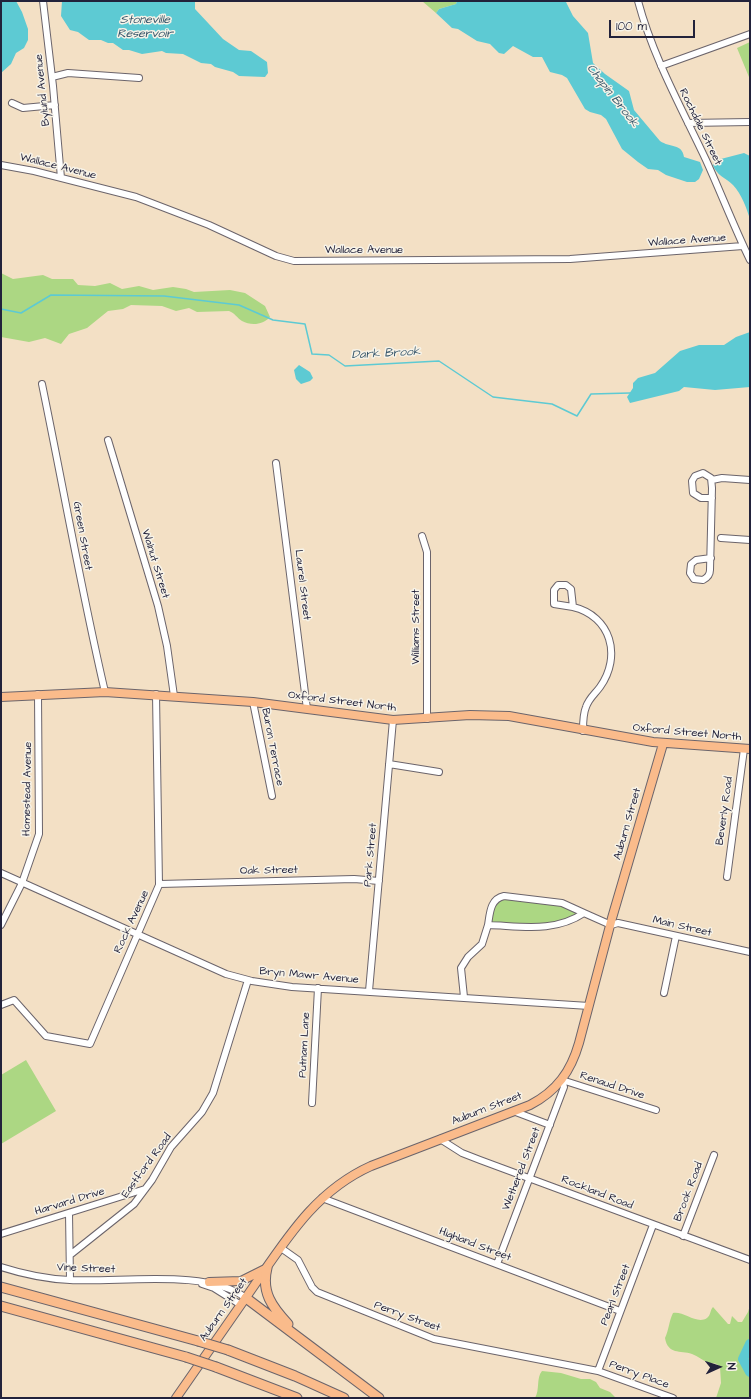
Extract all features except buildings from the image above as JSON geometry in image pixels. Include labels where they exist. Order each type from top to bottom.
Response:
[{"type":"highway","points":[[267,1268],[265,1285],[272,1304],[305,1342]]},
{"type":"highway","points":[[1,1287],[228,1350],[295,1376],[344,1398]]},
{"type":"highway","points":[[244,1301],[305,1342],[379,1398]]},
{"type":"highway","points":[[1,1306],[186,1357],[297,1398]]},
{"type":"main road","name":"Oxford Street North","points":[[1,697],[38,694],[105,692],[156,694],[253,702],[392,720],[428,719],[470,715],[509,716],[583,731],[663,744],[747,749]]},
{"type":"main road","name":"Auburn Street","points":[[176,1398],[305,1216],[340,1182],[361,1171],[513,1111],[545,1096],[562,1080],[576,1054],[663,744]]},
{"type":"main road","points":[[209,1282],[245,1280],[267,1268]]},
{"type":"street","name":"Bylund Avenue","points":[[43,1],[55,105],[61,178]]},
{"type":"street","name":"Rochdale Street","points":[[638,1],[648,34],[661,66],[678,105],[688,122],[710,168],[750,260]]},
{"type":"street","points":[[661,66],[750,34]]},
{"type":"street","points":[[52,77],[68,73],[139,78]]},
{"type":"street","points":[[12,103],[23,108],[55,105]]},
{"type":"street","points":[[688,122],[750,122]]},
{"type":"street","name":"Wallace Avenue","points":[[1,165],[136,197],[209,225],[276,256],[294,261],[570,259],[744,246]]},
{"type":"street","name":"Green Street","points":[[42,384],[67,509],[74,553],[105,692]]},
{"type":"street","name":"Walnut Street","points":[[108,440],[158,606],[167,646],[174,696]]},
{"type":"street","name":"Laurel Street","points":[[276,463],[308,709]]},
{"type":"street","points":[[711,558],[712,498],[712,480],[706,474],[699,474],[693,479],[692,487],[696,496],[712,498]]},
{"type":"street","points":[[712,480],[722,478],[750,480]]},
{"type":"street","name":"Williams Street","points":[[422,536],[427,552],[428,719]]},
{"type":"street","points":[[721,538],[750,540]]},
{"type":"street","points":[[573,608],[590,614],[603,624],[607,631],[611,647],[608,672],[600,687],[589,700],[585,708],[583,731]]},
{"type":"street","name":"Homestead Avenue","points":[[1,925],[22,882],[37,844],[39,830],[38,694]]},
{"type":"street","name":"Rock Avenue","points":[[1,1005],[14,1000],[46,1036],[90,1044],[160,884],[156,694]]},
{"type":"street","name":"Buron Terrace","points":[[253,702],[272,796]]},
{"type":"street","name":"Park Street","points":[[369,991],[392,720]]},
{"type":"street","name":"Beverly Road","points":[[726,877],[747,749]]},
{"type":"street","points":[[389,764],[439,772]]},
{"type":"street","name":"Bryn Mawr Avenue","points":[[1,873],[212,968],[248,980],[286,986],[589,1006]]},
{"type":"street","name":"Oak Street","points":[[160,884],[354,879],[379,881]]},
{"type":"street","points":[[464,997],[462,968],[468,957],[482,944],[493,902],[497,898],[504,896],[561,903],[611,925]]},
{"type":"street","points":[[488,925],[553,926],[568,923],[584,913]]},
{"type":"street","name":"Main Street","points":[[611,925],[618,923],[750,952]]},
{"type":"street","points":[[664,993],[676,936]]},
{"type":"street","name":"Eastford Road","points":[[70,1255],[127,1210],[145,1189],[170,1148],[195,1122],[208,1102],[248,980]]},
{"type":"street","name":"Putnam Lane","points":[[312,1103],[318,988]]},
{"type":"street","name":"Renaud Drive","points":[[562,1080],[656,1110]]},
{"type":"street","name":"Wethered Street","points":[[497,1264],[564,1087],[562,1080]]},
{"type":"street","points":[[513,1111],[550,1125]]},
{"type":"street","name":"Rockland Road","points":[[440,1139],[462,1152],[653,1225],[750,1260]]},
{"type":"street","name":"Brook Road","points":[[683,1236],[714,1155]]},
{"type":"street","name":"Harvard Drive","points":[[1,1234],[145,1189]]},
{"type":"street","name":"Highland Street","points":[[322,1198],[620,1311]]},
{"type":"street","points":[[69,1213],[70,1280]]},
{"type":"street","name":"Pearl Street","points":[[598,1371],[653,1225]]},
{"type":"street","name":"Perry Street","points":[[281,1248],[298,1260],[313,1290],[323,1296],[434,1339],[598,1371]]},
{"type":"street","name":"Vine Street","points":[[1,1267],[26,1274],[70,1280],[172,1280],[209,1282],[237,1291],[244,1301]]},
{"type":"street","name":"Vine Street","points":[[172,1280],[208,1286],[244,1301]]},
{"type":"street","name":"Perry Place","points":[[598,1371],[673,1398]]},
{"type":"green space","points":[[422,1],[457,1],[456,4],[439,9],[436,13]]},
{"type":"green space","points":[[750,42],[750,76],[749,77],[737,48]]},
{"type":"green space","points":[[1,273],[13,279],[43,275],[52,279],[73,279],[78,285],[95,286],[110,283],[122,289],[139,286],[153,290],[173,287],[194,292],[230,290],[245,293],[265,306],[270,317],[264,322],[253,324],[242,321],[229,311],[197,312],[189,308],[176,311],[162,306],[131,305],[123,309],[108,311],[87,328],[69,334],[61,344],[45,338],[29,342],[1,337]]},
{"type":"green space","points":[[499,897],[564,904],[584,913],[563,924],[488,925],[490,912]]},
{"type":"green space","points":[[26,1060],[56,1111],[1,1144],[1,1075]]},
{"type":"green space","points":[[750,1305],[750,1398],[716,1398],[721,1383],[719,1365],[709,1363],[692,1354],[675,1351],[669,1347],[665,1338],[673,1313],[703,1320],[708,1317],[713,1307],[728,1324],[730,1324],[732,1316],[738,1322],[742,1322]]},
{"type":"green space","points":[[542,1371],[561,1373],[581,1379],[590,1379],[596,1382],[600,1388],[610,1392],[616,1398],[535,1398],[539,1377]]},
{"type":"water","points":[[1,1],[16,1],[28,29],[28,40],[24,48],[16,53],[11,64],[1,73]]},
{"type":"water","name":"Stoneville Reservoir","points":[[62,1],[195,1],[195,9],[223,39],[239,50],[251,51],[267,62],[268,73],[265,77],[239,76],[233,72],[215,67],[211,64],[201,63],[183,54],[166,53],[162,51],[142,54],[129,50],[123,50],[113,43],[108,43],[101,40],[89,40],[78,32],[70,30],[61,16]]},
{"type":"water","name":"Chapin Brook","points":[[457,1],[566,2],[573,16],[588,33],[593,63],[605,74],[629,91],[634,110],[660,141],[681,150],[684,157],[700,162],[703,170],[699,179],[695,182],[687,182],[666,175],[658,170],[648,169],[638,162],[622,149],[606,119],[601,115],[585,109],[567,78],[550,72],[542,57],[533,57],[513,46],[504,54],[499,53],[490,44],[477,41],[458,29],[452,28],[436,13],[439,9],[456,4]]},
{"type":"water","points":[[744,153],[750,156],[750,219],[739,193],[733,185],[719,174],[713,165],[717,160]]},
{"type":"water","points":[[750,332],[750,387],[715,390],[684,387],[679,391],[630,403],[627,397],[633,388],[633,383],[638,378],[655,373],[680,351],[699,345],[724,345],[736,337]]},
{"type":"water","points":[[299,365],[310,372],[313,378],[310,381],[301,384],[296,379],[294,370]]},
{"type":"waterway","name":"Dark Brook","points":[[1,309],[21,313],[51,295],[164,296],[239,305],[273,320],[305,324],[312,354],[329,355],[345,366],[439,361],[493,397],[552,404],[577,416],[591,394],[630,393]]},
{"type":"waterway","points":[[750,1344],[743,1359],[750,1372]]}]
